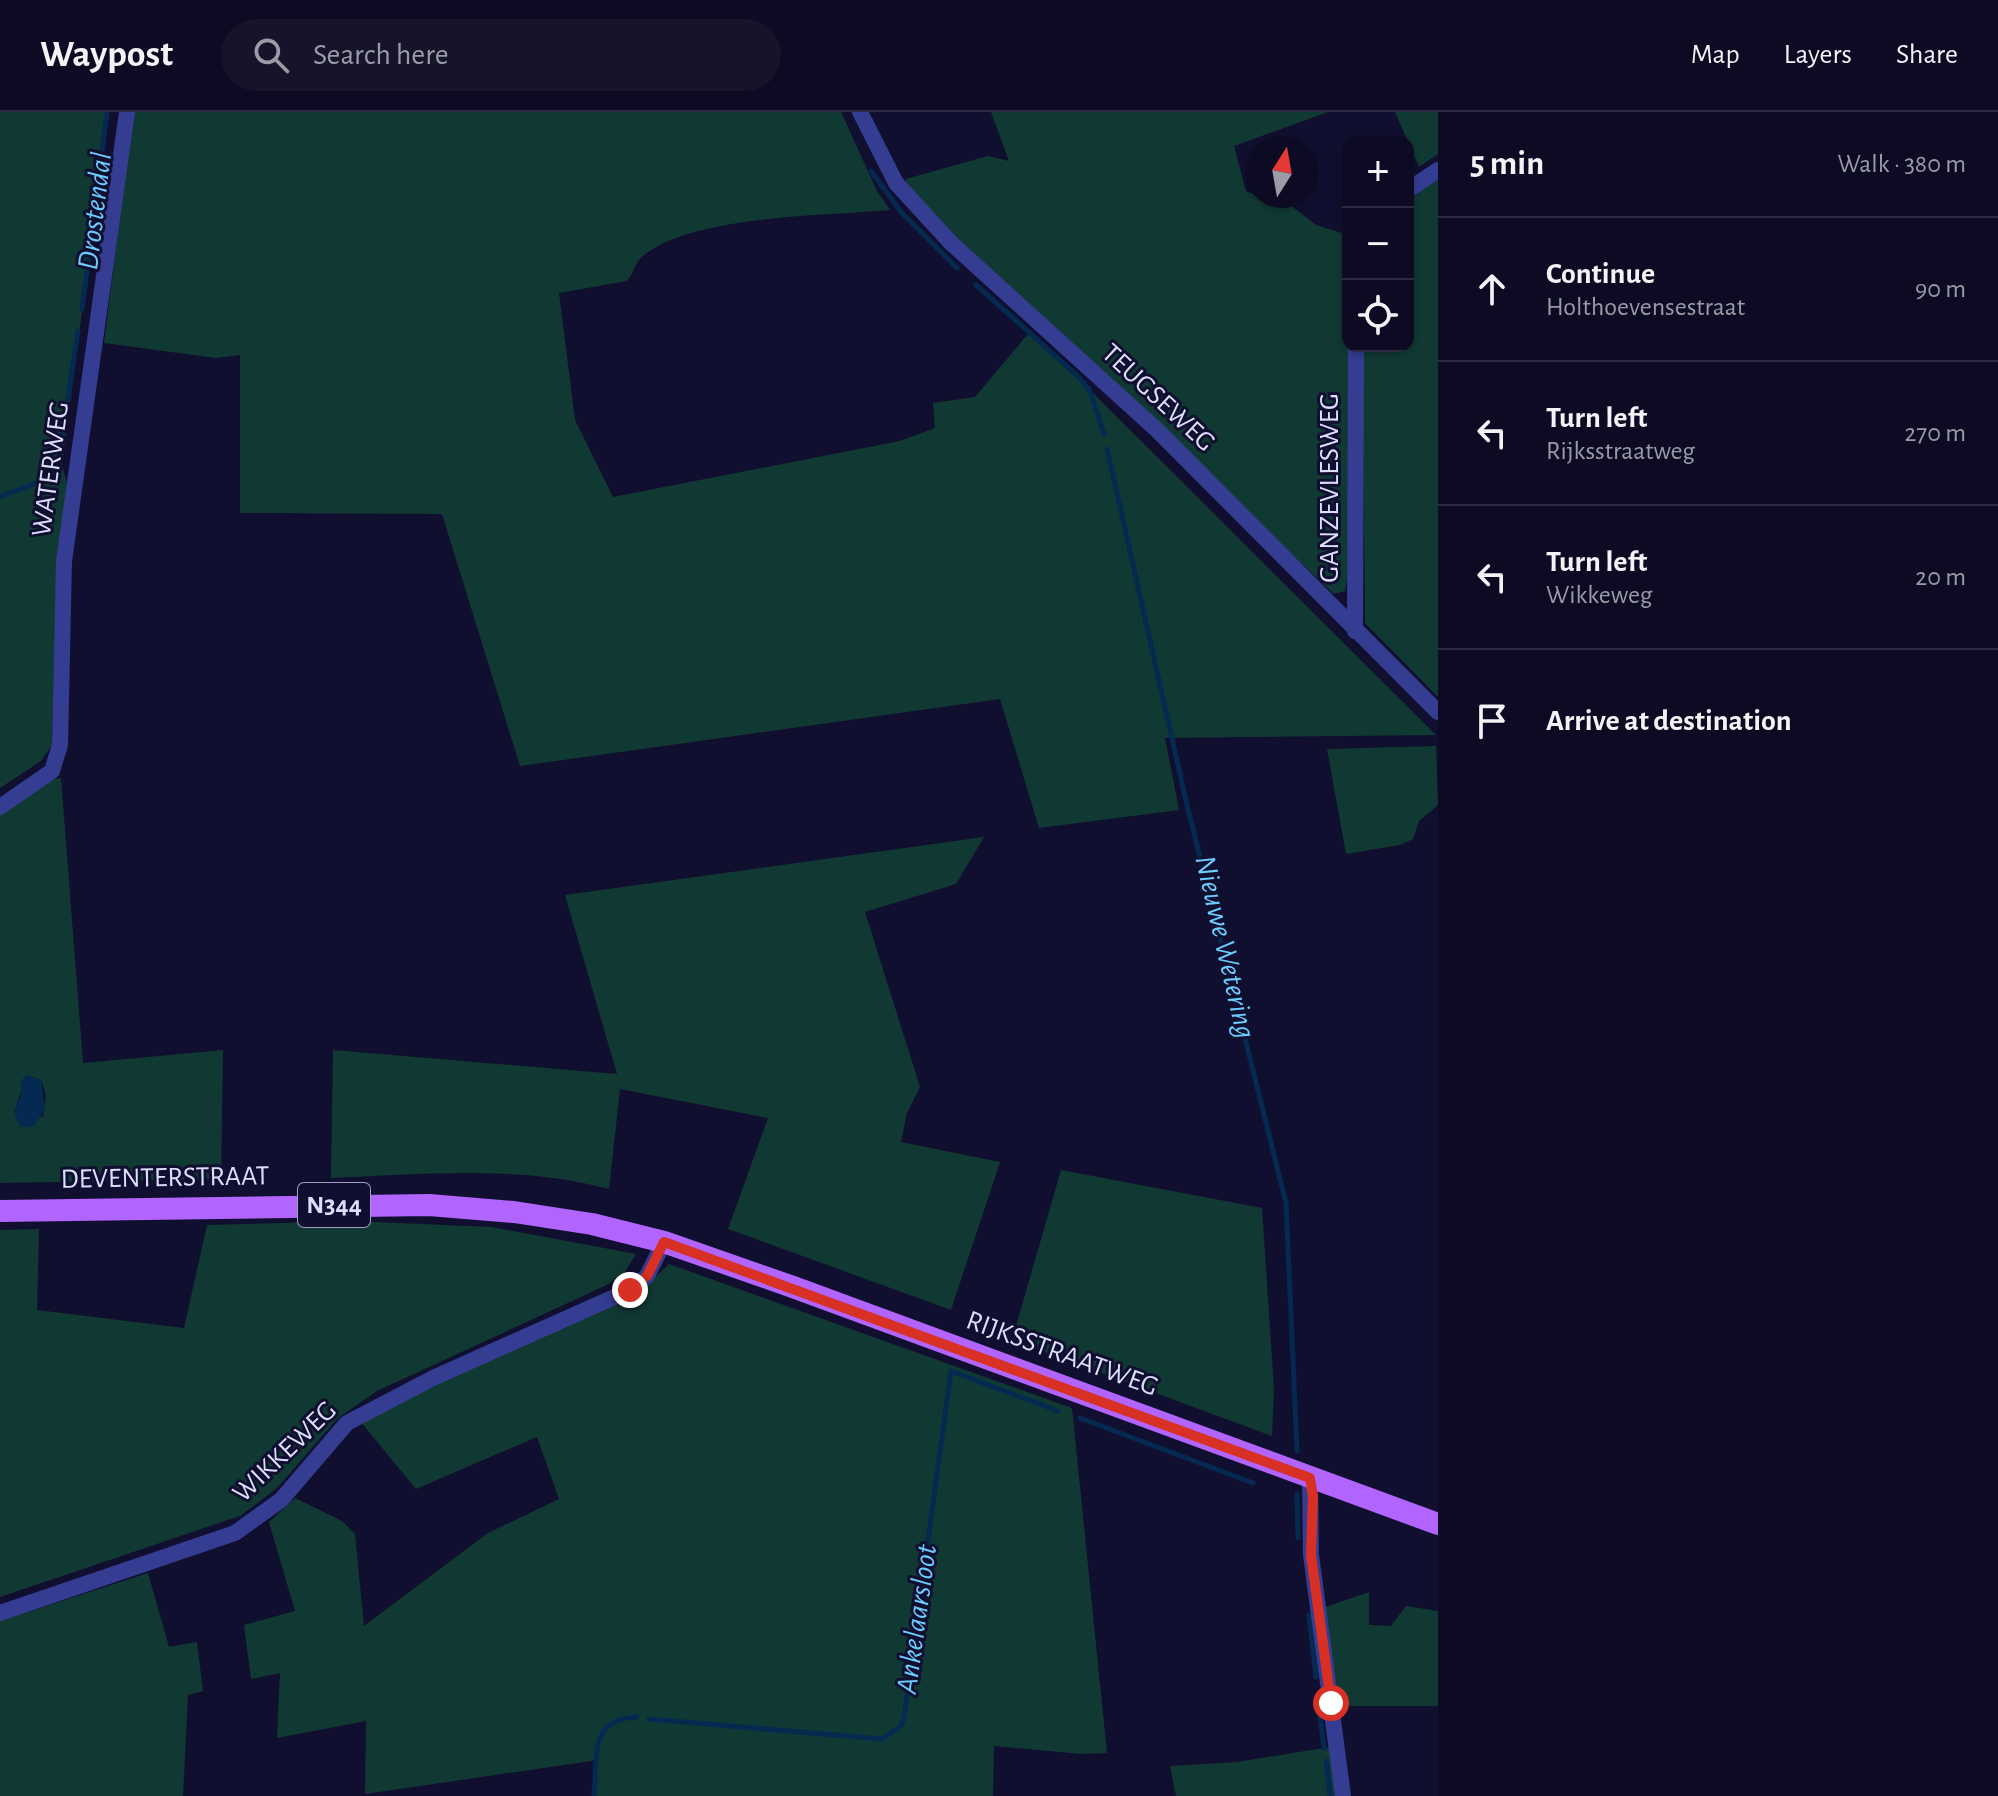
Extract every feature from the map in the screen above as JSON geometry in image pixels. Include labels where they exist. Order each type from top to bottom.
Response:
[{"type":"main road","name":"DEVENTERSTRAAT","points":[[0,1211],[429,1205],[514,1212],[592,1224],[664,1242]]},
{"type":"main road","name":"RIJKSSTRAATWEG","points":[[664,1242],[1438,1524]]},
{"type":"street","name":"WATERWEG","points":[[0,807],[52,771],[60,745],[64,561],[127,112]]},
{"type":"street","name":"TEUGSEWEG","points":[[860,112],[896,183],[951,243],[1157,430],[1438,712]]},
{"type":"street","points":[[1414,186],[1438,170]]},
{"type":"street","name":"GANZEVLESWEG","points":[[1355,631],[1356,352]]},
{"type":"street","name":"WIKKEWEG","points":[[0,1613],[235,1533],[281,1500],[347,1423],[433,1378],[630,1290],[647,1276],[664,1242]]},
{"type":"street","points":[[1310,1478],[1313,1496],[1311,1555],[1343,1796]]},
{"type":"green space","points":[[0,112],[108,112],[62,466],[67,483],[56,588],[52,745],[41,761],[0,788]]},
{"type":"green space","points":[[133,112],[841,112],[877,191],[890,210],[760,220],[693,232],[665,242],[643,256],[627,281],[559,293],[575,420],[613,497],[900,441],[935,428],[933,403],[975,397],[1028,334],[1094,394],[1436,735],[1165,738],[1179,810],[1039,828],[1000,699],[520,766],[442,514],[240,513],[240,355],[216,358],[104,343]]},
{"type":"green space","points":[[991,112],[1328,112],[1262,136],[1246,136],[1246,142],[1234,146],[1246,191],[1246,208],[1294,208],[1316,225],[1342,233],[1342,352],[1348,352],[1348,574],[1345,591],[1334,594],[939,223],[907,187],[906,179],[988,156],[1009,161]]},
{"type":"green space","points":[[1395,112],[1438,112],[1438,154],[1419,167],[1414,156],[1414,136],[1405,136]]},
{"type":"green space","points":[[1438,177],[1438,696],[1365,623],[1362,352],[1414,352],[1414,196]]},
{"type":"green space","points":[[1436,746],[1438,805],[1419,821],[1413,839],[1400,845],[1346,854],[1327,749]]},
{"type":"green space","points":[[61,778],[83,1063],[223,1050],[221,1179],[0,1183],[0,807],[41,781]],"holes":[[[27,1075],[41,1080],[46,1096],[43,1117],[14,1112]]]},
{"type":"green space","points":[[984,837],[956,884],[865,912],[920,1087],[907,1113],[901,1142],[1000,1162],[951,1310],[728,1229],[768,1118],[620,1089],[609,1189],[575,1181],[506,1174],[436,1173],[331,1178],[333,1050],[617,1074],[565,895]]},
{"type":"green space","points":[[1061,1170],[1262,1208],[1274,1390],[1272,1436],[1012,1340]]},
{"type":"green space","points":[[352,1221],[492,1227],[636,1254],[625,1272],[609,1284],[377,1391],[338,1418],[277,1488],[240,1516],[0,1597],[0,1230],[39,1229],[37,1310],[184,1328],[207,1225]]},
{"type":"green space","points":[[669,1264],[1072,1408],[1107,1753],[1082,1754],[994,1746],[993,1796],[594,1796],[598,1760],[365,1794],[366,1721],[277,1738],[280,1673],[251,1679],[244,1625],[295,1611],[269,1522],[295,1498],[342,1521],[355,1534],[364,1626],[488,1533],[559,1499],[537,1437],[416,1489],[360,1421],[649,1283]]},
{"type":"green space","points":[[148,1573],[169,1647],[197,1642],[203,1691],[188,1695],[183,1796],[0,1796],[0,1621]]},
{"type":"green space","points":[[1369,1592],[1369,1625],[1391,1626],[1406,1606],[1438,1611],[1438,1706],[1338,1706],[1323,1608]]},
{"type":"green space","points":[[1330,1747],[1337,1796],[1176,1796],[1170,1766],[1237,1762]]},
{"type":"water","points":[[27,1075],[41,1080],[45,1109],[34,1126],[20,1127],[14,1112],[21,1095],[21,1080]]},
{"type":"waterway","name":"Drostendal","points":[[82,309],[107,112]]},
{"type":"waterway","name":"Nieuwe Wetering","points":[[871,171],[902,213],[957,268]]},
{"type":"waterway","name":"Nieuwe Wetering","points":[[976,285],[1078,376],[1090,391],[1104,434]]},
{"type":"waterway","name":"Drostendal","points":[[0,497],[52,477],[57,471],[78,331]]},
{"type":"waterway","name":"Nieuwe Wetering","points":[[1107,449],[1187,805],[1286,1203],[1297,1451]]},
{"type":"waterway","name":"Ankelaarsloot","points":[[649,1719],[882,1739],[901,1726],[951,1371],[1058,1411]]},
{"type":"waterway","name":"Ankelaarsloot","points":[[1080,1418],[1253,1483]]},
{"type":"waterway","name":"Nieuwe Wetering","points":[[1297,1494],[1298,1538]]},
{"type":"waterway","name":"Nieuwe Wetering","points":[[1309,1615],[1316,1677]]},
{"type":"waterway","name":"Nieuwe Wetering","points":[[1318,1699],[1324,1748]]},
{"type":"waterway","name":"Ankelaarsloot","points":[[594,1796],[596,1754],[603,1733],[621,1719],[637,1717]]},
{"type":"waterway","name":"Nieuwe Wetering","points":[[1326,1761],[1330,1796]]},
{"type":"route","points":[[630,1290],[647,1276],[664,1242],[1310,1478],[1313,1496],[1311,1555],[1331,1703]]}]
